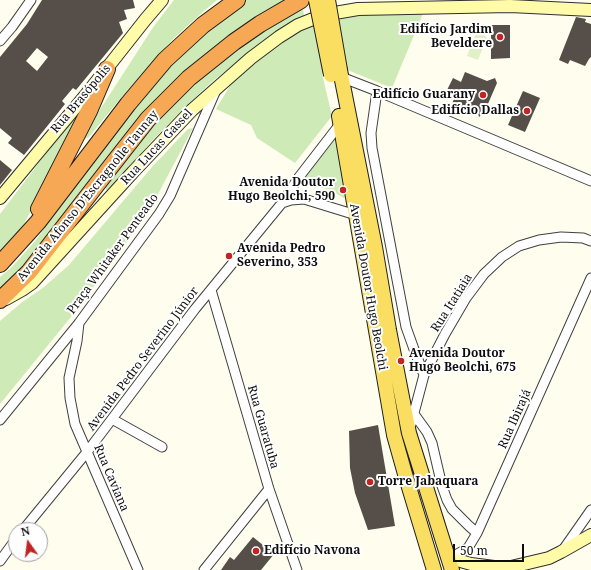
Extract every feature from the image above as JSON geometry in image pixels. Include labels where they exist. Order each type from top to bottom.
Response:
[{"type":"highway","name":"Avenida Afonso D'Escragnolle Taunay","points":[[0,264],[38,222],[128,104],[165,60],[203,25],[237,0]]},
{"type":"highway","name":"Avenida Afonso D'Escragnolle Taunay","points":[[0,301],[29,272],[148,119],[189,78],[234,42],[296,3]]},
{"type":"highway","points":[[24,237],[89,111],[107,68]]},
{"type":"main road","name":"Avenida Doutor Hugo Beolchi","points":[[316,0],[337,74],[375,247],[388,330],[409,433],[451,564]]},
{"type":"main road","name":"Avenida Doutor Hugo Beolchi","points":[[330,6],[337,74],[340,124],[394,434],[434,570]]},
{"type":"main road","points":[[356,215],[367,224],[378,268]]},
{"type":"main road","points":[[415,506],[437,552],[451,564]]},
{"type":"street","points":[[0,41],[31,0]]},
{"type":"street","name":"Rua Brasópolis","points":[[0,198],[162,0]]},
{"type":"street","name":"Rua Lucas Gassel","points":[[0,301],[32,283],[164,139],[219,85],[257,54],[298,25],[313,18],[330,6],[358,9],[447,6],[510,6],[591,10]]},
{"type":"street","points":[[337,74],[591,181]]},
{"type":"street","name":"Praça Whitaker Penteado","points":[[0,420],[79,323],[159,214],[170,196],[219,85]]},
{"type":"street","points":[[377,91],[371,133],[372,148],[406,327],[414,352],[424,375]]},
{"type":"street","name":"Avenida Pedro Severino Júnior","points":[[30,522],[87,452],[211,290],[282,202],[299,177],[340,124]]},
{"type":"street","points":[[282,202],[304,199],[356,215]]},
{"type":"street","name":"Rua Itatiaia","points":[[409,433],[424,375],[466,298],[484,274],[502,257],[519,246],[539,240],[560,237],[583,238],[591,241]]},
{"type":"street","name":"Rua Ibirajá","points":[[451,564],[468,548],[477,532],[591,278]]},
{"type":"street","name":"Rua Guaratuba","points":[[211,290],[269,489],[297,570]]},
{"type":"street","name":"Rua Caviana","points":[[79,323],[77,341],[69,378],[70,398],[75,424],[138,570]]},
{"type":"street","name":"Avenida Doutor Hugo Beolchi","points":[[388,330],[406,327]]},
{"type":"street","points":[[414,414],[427,432],[432,443],[442,486],[447,500],[452,509],[477,532]]},
{"type":"street","points":[[112,419],[162,447]]},
{"type":"street","points":[[204,570],[269,489]]},
{"type":"street","points":[[561,552],[591,510]]},
{"type":"street","points":[[451,564],[511,567],[549,558],[591,535]]},
{"type":"street","points":[[0,561],[8,550]]},
{"type":"green space","points":[[174,0],[217,0],[172,40],[89,137],[84,139],[83,136],[154,26]]},
{"type":"green space","points":[[246,0],[283,0],[261,13],[212,49],[179,77],[141,115],[96,172],[42,247],[0,289],[0,277],[12,267],[36,240],[121,121],[174,59]]},
{"type":"green space","points":[[303,9],[304,16],[290,23],[269,37],[214,80],[149,144],[118,181],[111,188],[106,190],[106,187],[122,164],[149,131],[164,114],[200,80],[250,40],[281,20]]},
{"type":"green space","points":[[424,11],[392,88],[345,69],[322,74],[332,116],[295,163],[257,138],[251,125],[216,109],[236,76],[278,43],[305,25],[331,16]]},
{"type":"green space","points":[[476,33],[487,37],[478,60],[467,56]]},
{"type":"green space","points":[[79,117],[24,224],[0,252],[0,214],[67,126]]},
{"type":"green space","points":[[193,128],[149,211],[75,312],[0,404],[0,321],[21,303],[44,287],[69,265],[152,167],[188,129]]},
{"type":"green space","points":[[334,138],[337,140],[348,196],[344,198],[328,189],[313,186],[302,186],[298,183]]},
{"type":"building","points":[[42,0],[133,0],[135,8],[124,10],[127,19],[119,22],[123,33],[76,90],[73,88],[62,101],[65,104],[24,155],[8,143],[12,138],[0,128],[0,57],[27,24]],"holes":[[[37,48],[48,57],[37,71],[26,61]]]},
{"type":"building","points":[[576,17],[586,19],[585,22],[591,24],[591,57],[585,66],[570,60],[568,64],[559,60]]},
{"type":"building","name":"Edifício Jardim Beveldere","points":[[491,25],[510,25],[510,58],[491,59]]},
{"type":"building","points":[[465,72],[487,81],[495,78],[497,83],[484,113],[479,117],[477,110],[470,112],[452,104],[456,94],[447,90],[453,78],[461,82]]},
{"type":"building","name":"Edifício Dallas","points":[[523,91],[540,98],[525,132],[508,125]]},
{"type":"building","points":[[0,160],[12,170],[0,185]]},
{"type":"building","name":"Torre Jabaquara","points":[[378,425],[395,526],[368,530],[355,493],[350,468],[349,431]]},
{"type":"building","name":"Edifício Navona","points":[[253,537],[274,554],[261,570],[221,570],[230,557],[234,560]]},
{"type":"railway","points":[[313,0],[329,77]]},
{"type":"place","name":"Edifício Jardim Beveldere","points":[[500,37]]},
{"type":"place","name":"Edifício Guarany","points":[[483,95]]},
{"type":"place","name":"Edifício Dallas","points":[[527,111]]},
{"type":"place","name":"Avenida Doutor Hugo Beolchi, 590","points":[[343,190]]},
{"type":"place","name":"Avenida Pedro Severino, 353","points":[[229,256]]},
{"type":"place","name":"Avenida Doutor Hugo Beolchi, 675","points":[[401,361]]},
{"type":"place","name":"Torre Jabaquara","points":[[370,482]]},
{"type":"place","name":"Edifício Navona","points":[[256,551]]}]
